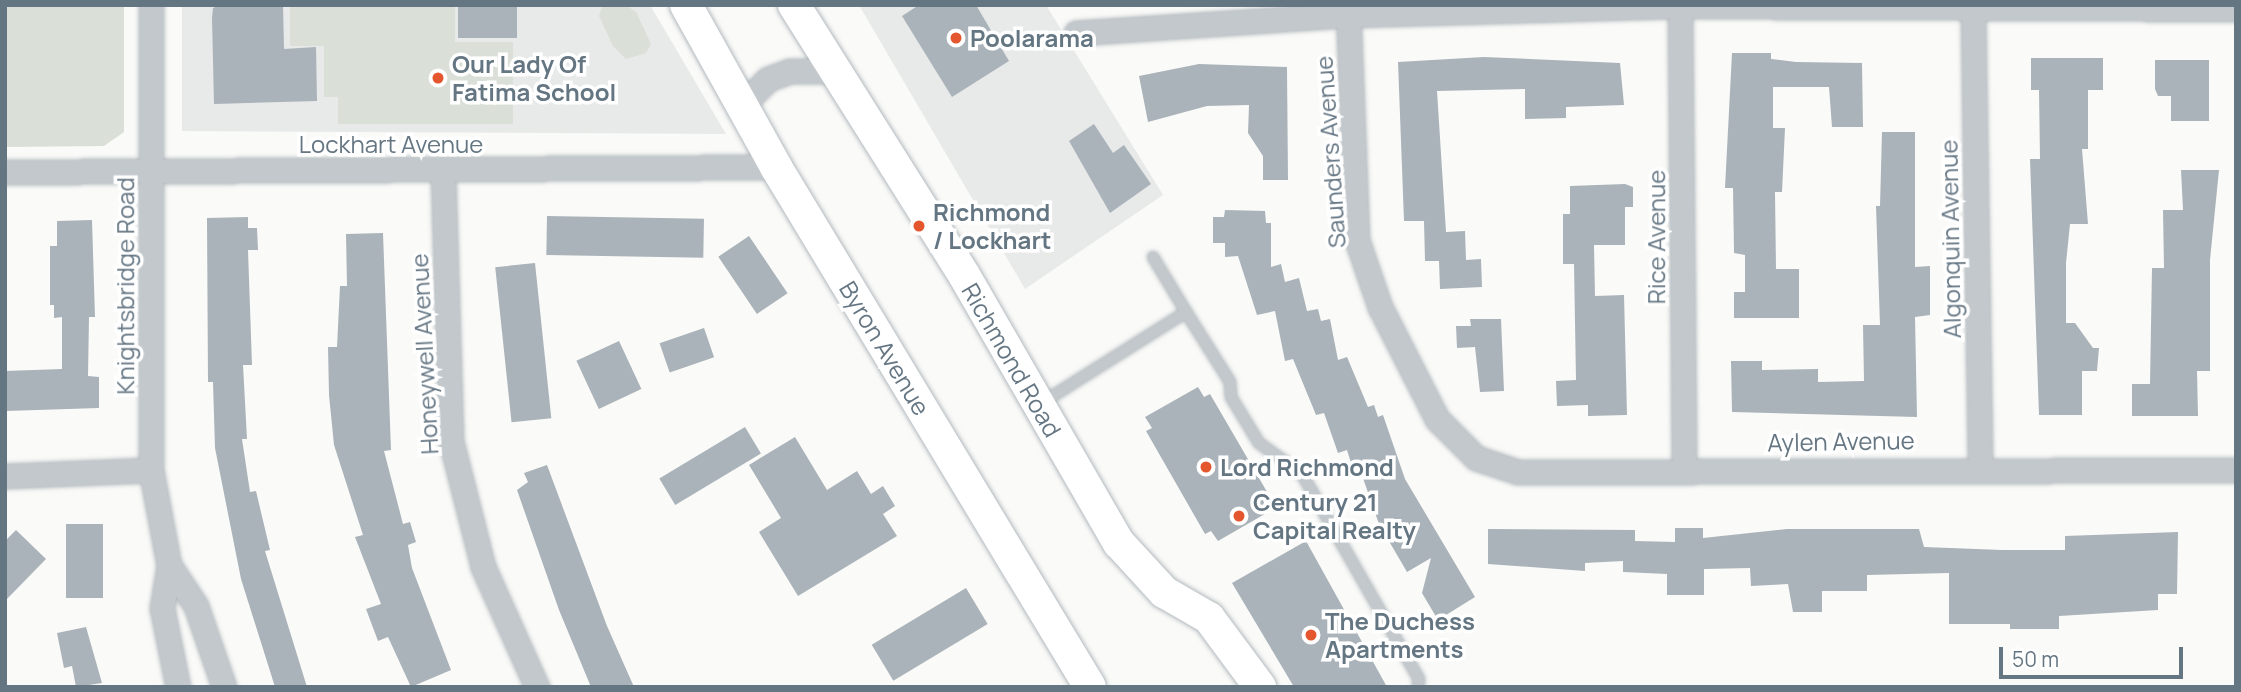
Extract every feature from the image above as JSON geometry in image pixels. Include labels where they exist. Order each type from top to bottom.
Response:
[{"type":"main road","name":"Byron Avenue","points":[[686,5],[776,167],[1090,687]]},
{"type":"main road","name":"Richmond Road","points":[[794,5],[964,275],[1119,543],[1164,592],[1209,618],[1260,687]]},
{"type":"street","name":"Knightsbridge Road","points":[[151,5],[151,470],[169,565],[162,608],[178,687]]},
{"type":"street","points":[[1076,33],[1349,10],[1680,6],[1973,10],[2236,9]]},
{"type":"street","name":"Rice Avenue","points":[[1680,6],[1684,469]]},
{"type":"street","name":"Saunders Avenue","points":[[1349,10],[1357,240],[1380,307],[1437,419],[1456,441]]},
{"type":"street","name":"Algonquin Avenue","points":[[1973,10],[1980,466]]},
{"type":"street","points":[[743,104],[768,79],[790,71],[835,71]]},
{"type":"street","name":"Lockhart Avenue","points":[[5,173],[776,167]]},
{"type":"street","name":"Honeywell Avenue","points":[[443,170],[451,442],[483,568],[537,687]]},
{"type":"street","name":"Aylen Avenue","points":[[1456,441],[1476,458],[1518,472],[1980,466],[2236,470]]},
{"type":"street","points":[[5,476],[151,470]]},
{"type":"street","name":"Knightsbridge Road","points":[[169,565],[196,606],[224,687]]},
{"type":"lane","points":[[1153,257],[1230,382],[1231,397],[1259,443],[1302,474],[1419,679],[1418,687]]},
{"type":"lane","points":[[1037,405],[1186,312]]},
{"type":"shaded area","points":[[5,5],[124,5],[124,132],[104,146],[5,147]]},
{"type":"shaded area","name":"Our Lady Of Fatima School","points":[[182,5],[650,5],[726,134],[182,131]]},
{"type":"shaded area","points":[[859,5],[1046,5],[1163,195],[1025,289]]},
{"type":"shaded area","points":[[627,6],[636,12],[651,44],[646,53],[626,59],[613,46],[599,16],[602,7]]},
{"type":"shaded area","points":[[290,7],[455,7],[455,42],[513,42],[513,124],[338,124],[338,97],[324,97],[324,46],[290,46]]},
{"type":"building","points":[[220,5],[283,5],[284,49],[316,47],[317,101],[214,104],[212,18],[213,8]]},
{"type":"building","points":[[458,5],[517,5],[517,38],[458,38]]},
{"type":"building","name":"Poolarama","points":[[919,5],[976,5],[1009,61],[952,97],[902,16]]},
{"type":"building","points":[[1732,53],[1771,53],[1771,59],[1796,62],[1862,63],[1863,127],[1832,127],[1829,87],[1773,87],[1773,128],[1785,128],[1782,192],[1775,192],[1776,269],[1799,269],[1799,318],[1734,318],[1734,292],[1745,292],[1745,255],[1734,253],[1733,188],[1725,188]]},
{"type":"building","points":[[1484,57],[1620,63],[1624,105],[1566,107],[1566,118],[1525,119],[1525,89],[1437,91],[1446,232],[1465,231],[1466,260],[1481,259],[1482,287],[1440,289],[1439,261],[1425,261],[1424,221],[1404,221],[1398,62]]},
{"type":"building","points":[[2031,58],[2103,58],[2103,90],[2088,90],[2088,149],[2082,149],[2088,224],[2070,224],[2066,263],[2066,323],[2075,323],[2093,348],[2099,348],[2097,371],[2082,371],[2082,415],[2039,415],[2030,159],[2040,159],[2039,90],[2031,90]]},
{"type":"building","points":[[2155,60],[2209,60],[2209,121],[2171,121],[2171,96],[2158,96],[2155,89]]},
{"type":"building","points":[[1199,64],[1287,67],[1288,180],[1263,180],[1263,156],[1248,133],[1249,105],[1207,106],[1148,122],[1139,76]]},
{"type":"building","points":[[1094,124],[1113,153],[1124,145],[1151,184],[1110,213],[1069,141]]},
{"type":"building","points":[[1882,132],[1915,132],[1915,267],[1930,266],[1930,315],[1915,317],[1917,417],[1732,412],[1731,361],[1762,361],[1762,370],[1818,369],[1818,382],[1864,381],[1863,325],[1880,325],[1876,206],[1880,206]]},
{"type":"building","points":[[2181,170],[2219,170],[2210,260],[2210,371],[2197,371],[2198,416],[2132,416],[2132,384],[2150,384],[2152,268],[2164,268],[2163,210],[2183,210]]},
{"type":"building","points":[[1625,184],[1633,187],[1633,207],[1625,207],[1625,245],[1594,245],[1595,296],[1624,295],[1627,415],[1588,416],[1588,405],[1557,406],[1556,381],[1576,380],[1574,264],[1563,264],[1563,214],[1570,214],[1570,186]]},
{"type":"building","points":[[1225,210],[1265,211],[1266,223],[1271,223],[1271,267],[1281,264],[1285,282],[1299,278],[1307,311],[1318,309],[1321,321],[1330,319],[1338,360],[1347,357],[1368,407],[1374,405],[1378,417],[1383,415],[1405,479],[1475,597],[1438,620],[1422,593],[1431,558],[1407,572],[1379,524],[1357,461],[1351,463],[1347,450],[1338,453],[1324,413],[1316,415],[1293,359],[1285,361],[1275,311],[1257,315],[1238,256],[1225,257],[1225,243],[1213,243],[1213,217],[1224,217]]},
{"type":"building","points":[[547,216],[704,219],[703,258],[546,255]]},
{"type":"building","points":[[248,217],[248,228],[257,228],[258,250],[248,250],[252,365],[243,365],[247,439],[242,439],[250,492],[256,491],[270,550],[265,551],[307,687],[275,687],[241,579],[215,448],[213,382],[208,382],[207,218]]},
{"type":"building","points":[[92,220],[95,317],[89,317],[88,376],[99,377],[99,408],[6,411],[5,371],[62,369],[62,317],[54,318],[54,305],[50,305],[50,246],[57,246],[57,221]]},
{"type":"building","points":[[383,233],[391,450],[384,451],[403,524],[410,522],[416,542],[408,545],[412,568],[451,670],[411,687],[388,637],[378,641],[366,609],[381,604],[355,537],[363,535],[334,445],[329,395],[328,347],[337,347],[340,286],[347,286],[346,234]]},
{"type":"building","points":[[749,236],[788,293],[757,314],[718,257]]},
{"type":"building","points":[[535,263],[551,418],[512,422],[495,267]]},
{"type":"building","points":[[1470,319],[1501,319],[1504,391],[1480,392],[1475,347],[1457,348],[1456,326],[1471,326]]},
{"type":"building","points":[[704,328],[714,357],[670,373],[660,343]]},
{"type":"building","points":[[619,341],[641,389],[599,409],[576,361]]},
{"type":"building","name":"Lord Richmond","points":[[1198,387],[1204,397],[1210,394],[1270,497],[1264,501],[1270,511],[1218,541],[1211,531],[1205,534],[1146,431],[1152,428],[1145,417]]},
{"type":"building","points":[[745,427],[761,454],[675,505],[659,479]]},
{"type":"building","points":[[795,437],[827,490],[857,471],[871,494],[883,486],[895,506],[883,514],[897,536],[798,596],[759,532],[781,518],[749,465]]},
{"type":"building","points":[[547,465],[607,626],[634,687],[591,687],[559,610],[517,490],[528,482],[524,473]]},
{"type":"building","points":[[66,524],[103,524],[103,598],[66,598]]},
{"type":"building","points":[[1675,528],[1703,528],[1703,538],[1787,529],[1919,529],[1924,547],[2002,550],[2065,550],[2065,536],[2178,532],[2177,594],[2158,594],[2158,610],[2059,616],[2059,629],[2010,629],[2010,624],[1949,624],[1949,573],[1867,575],[1867,591],[1822,591],[1822,612],[1793,612],[1788,584],[1751,586],[1750,568],[1704,569],[1704,595],[1667,595],[1667,574],[1623,572],[1623,561],[1585,563],[1585,571],[1488,564],[1488,529],[1635,530],[1635,541],[1675,542]]},
{"type":"building","points":[[16,530],[46,559],[5,601],[5,541]]},
{"type":"building","name":"The Duchess Apartments","points":[[1306,541],[1387,687],[1294,687],[1232,583]]},
{"type":"building","points":[[966,588],[988,624],[893,681],[872,645]]},
{"type":"building","points":[[86,627],[102,683],[76,687],[72,666],[64,668],[57,633]]},
{"type":"place","name":"Poolarama","points":[[956,38]]},
{"type":"place","name":"Our Lady Of Fatima School","points":[[438,78]]},
{"type":"place","name":"Richmond / Lockhart","points":[[919,226]]},
{"type":"place","name":"Lord Richmond","points":[[1206,467]]},
{"type":"place","name":"Century 21 Capital Realty","points":[[1239,516]]},
{"type":"place","name":"The Duchess Apartments","points":[[1311,635]]}]
